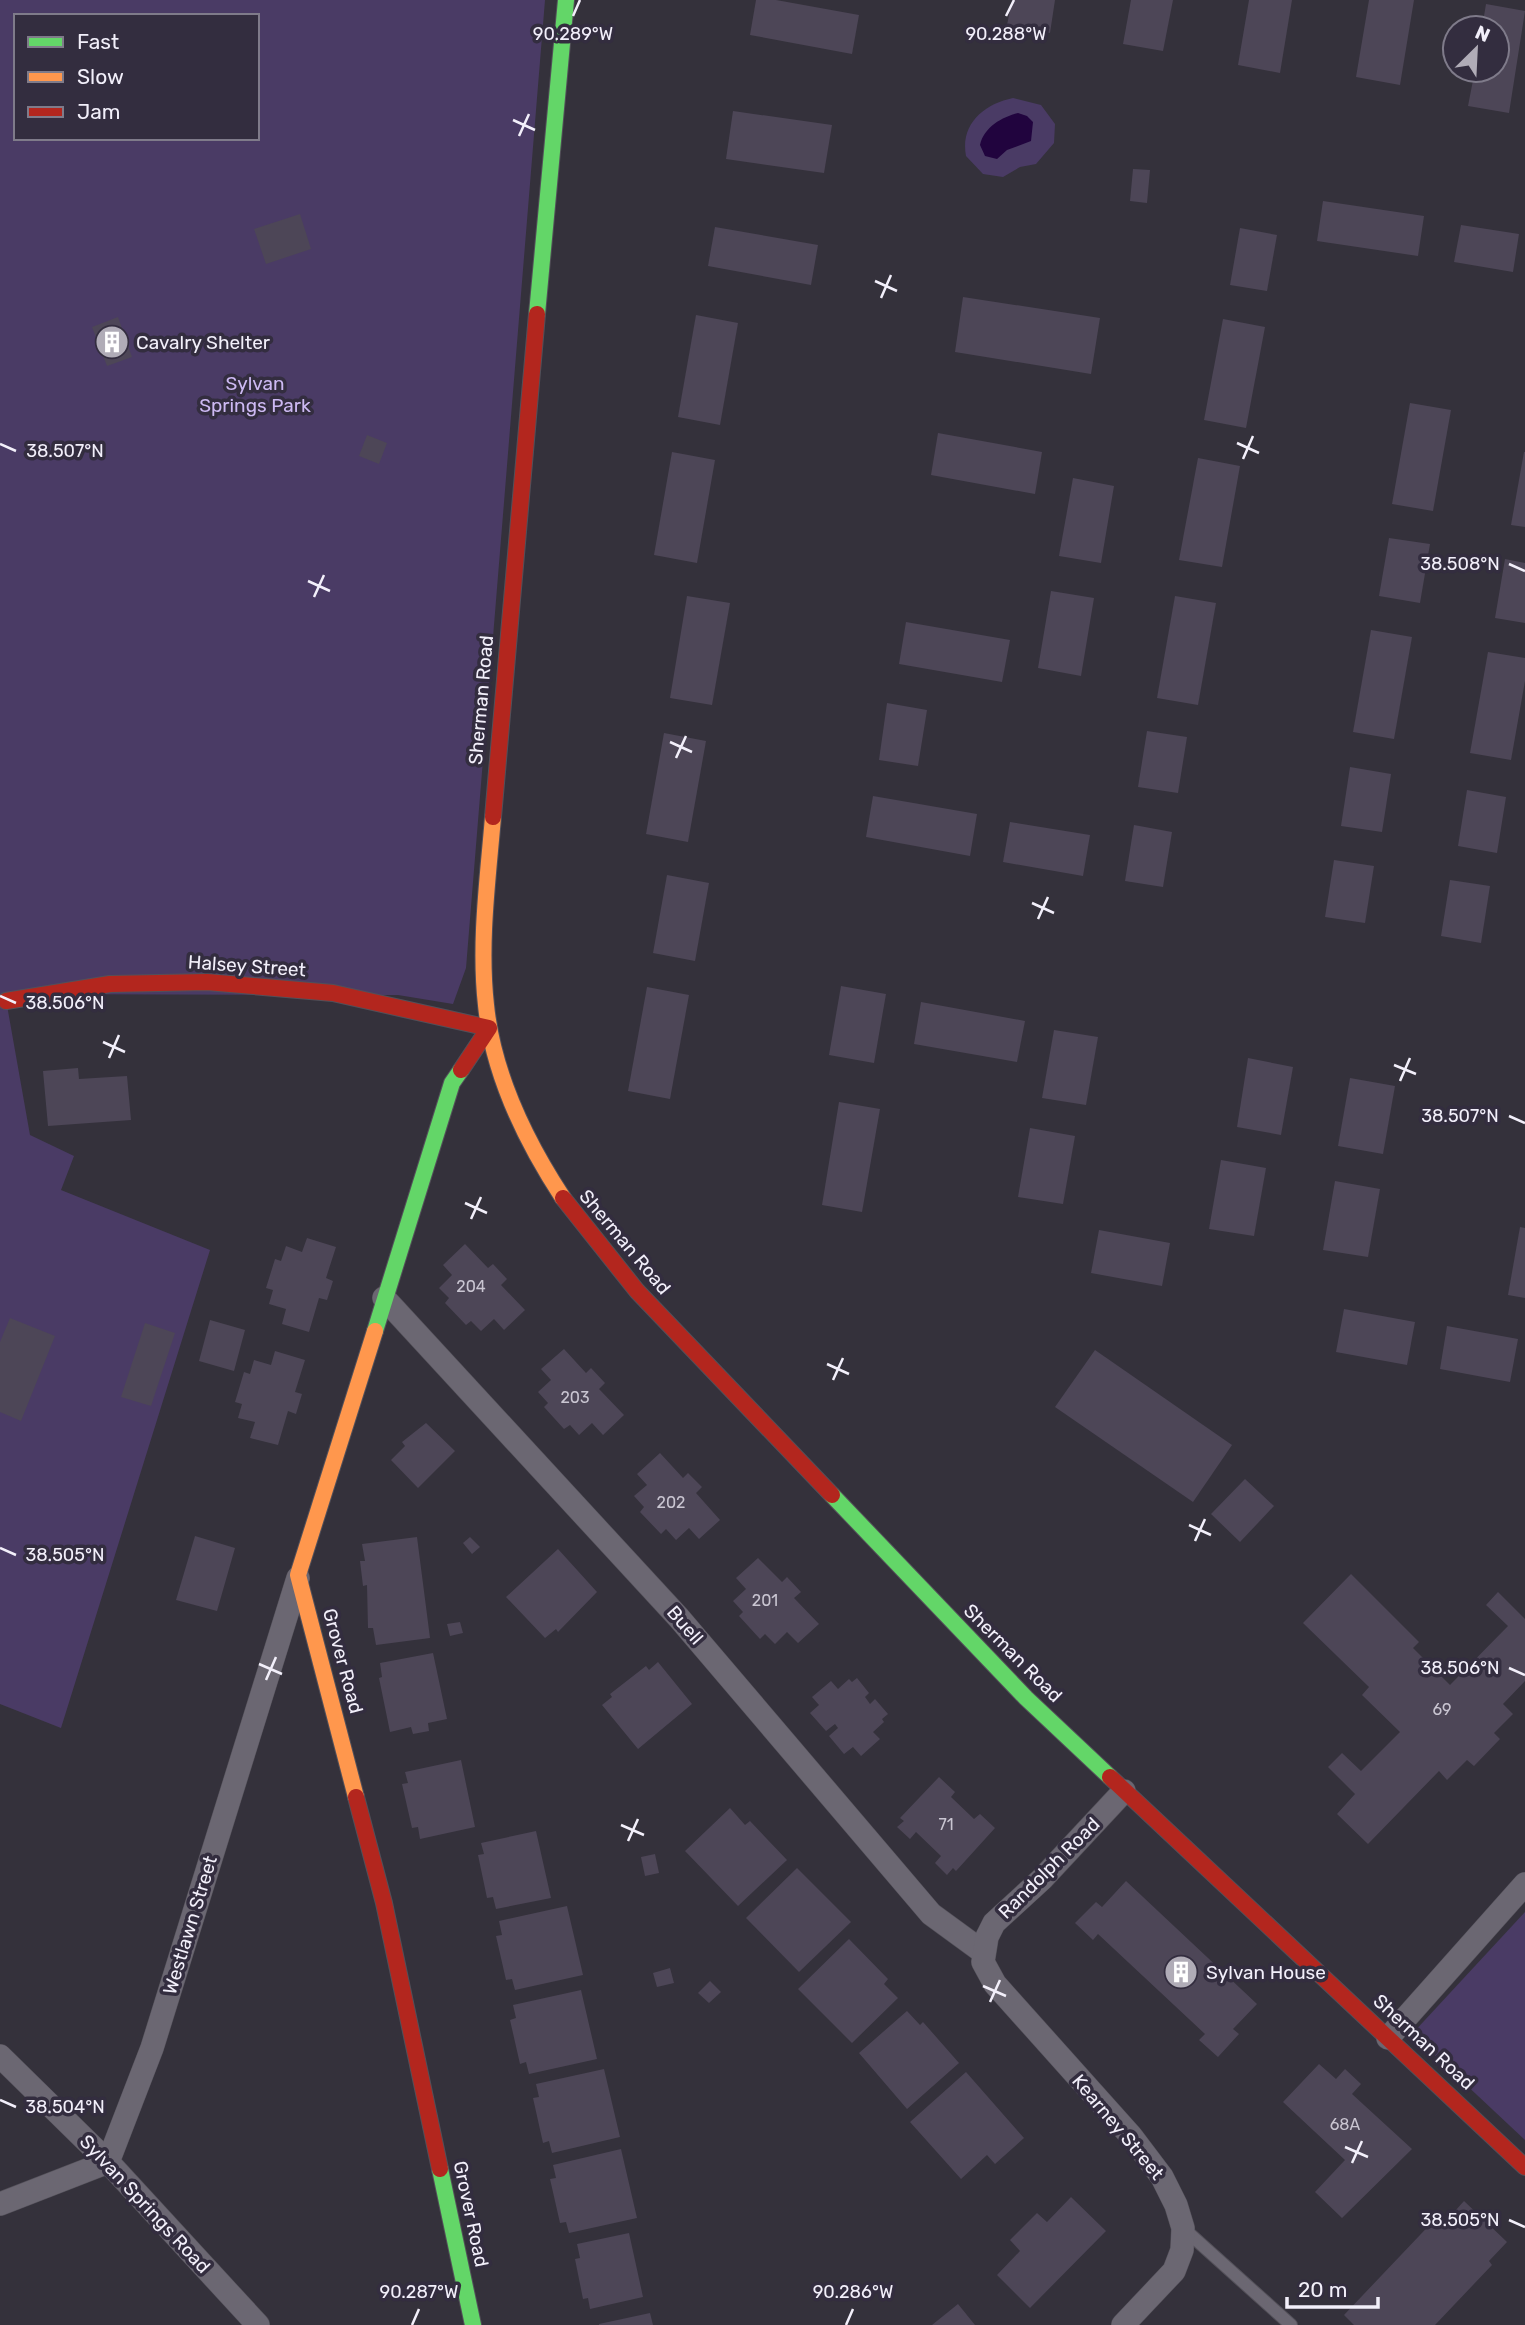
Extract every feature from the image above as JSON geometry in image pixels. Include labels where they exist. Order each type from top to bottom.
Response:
[{"type":"street","name":"Sherman Road","points":[[566,0],[487,887],[484,1001],[496,1061],[529,1143],[549,1181],[583,1229],[655,1310],[1026,1698],[1525,2166]]},
{"type":"street","name":"Halsey Street","points":[[3,1002],[110,984],[207,982],[333,993],[489,1028]]},
{"type":"street","points":[[298,1575],[452,1083],[489,1028]]},
{"type":"street","name":"Buell","points":[[384,1298],[679,1618],[931,1914],[984,1952]]},
{"type":"street","name":"Westlawn Street","points":[[108,2162],[152,2048],[298,1575]]},
{"type":"street","name":"Grover Road","points":[[298,1575],[384,1903],[473,2325]]},
{"type":"street","name":"Randolph Road","points":[[984,1952],[994,1923],[1042,1879],[1124,1791]]},
{"type":"street","points":[[1388,2038],[1525,1884]]},
{"type":"street","name":"Kearney Street","points":[[984,1952],[983,1962],[995,1984],[1131,2136],[1162,2177],[1176,2205],[1183,2228]]},
{"type":"street","name":"Sylvan Springs Road","points":[[0,2056],[108,2162],[258,2325]]},
{"type":"street","points":[[0,2204],[108,2162]]},
{"type":"street","points":[[1123,2325],[1174,2271],[1182,2250],[1183,2228]]},
{"type":"lane","name":"Kearney Street","points":[[1183,2228],[1291,2325]]},
{"type":"green space","name":"Sylvan Springs Park","points":[[0,0],[545,0],[466,968],[453,1004],[398,995],[5,994],[30,1135],[74,1156],[61,1190],[210,1250],[61,1728],[0,1704]]},
{"type":"green space","points":[[1013,98],[1041,105],[1055,124],[1054,143],[1036,164],[1020,167],[1003,177],[983,174],[966,156],[967,134],[976,117],[993,105]]},
{"type":"green space","points":[[1525,1912],[1525,2140],[1412,2034]]},
{"type":"shaded area","points":[[1018,113],[1033,122],[1031,141],[1007,150],[997,159],[985,156],[980,145],[985,133],[1000,120]]},
{"type":"building","points":[[756,0],[776,0],[859,15],[852,54],[750,35]]},
{"type":"building","points":[[1012,0],[1055,0],[1050,33],[1007,25]]},
{"type":"building","points":[[1131,0],[1173,0],[1163,51],[1123,44]]},
{"type":"building","points":[[1249,0],[1292,0],[1280,73],[1238,65]]},
{"type":"building","points":[[1369,0],[1414,0],[1400,85],[1356,77]]},
{"type":"building","points":[[1486,4],[1525,11],[1509,113],[1468,106],[1472,84],[1511,84],[1511,14],[1484,14]]},
{"type":"building","points":[[733,111],[832,125],[824,173],[726,159]]},
{"type":"building","points":[[1133,169],[1150,170],[1147,203],[1130,201]]},
{"type":"building","points":[[1323,201],[1424,216],[1418,256],[1317,241]]},
{"type":"building","points":[[300,214],[311,249],[266,264],[254,229]]},
{"type":"building","points":[[1461,225],[1519,234],[1513,272],[1454,262]]},
{"type":"building","points":[[715,227],[818,245],[811,285],[708,266]]},
{"type":"building","points":[[1240,228],[1277,235],[1267,291],[1230,285]]},
{"type":"building","points":[[963,297],[1100,318],[1091,374],[955,352]]},
{"type":"building","points":[[696,315],[738,323],[720,425],[678,417]]},
{"type":"building","name":"Cavalry Shelter","points":[[118,317],[132,357],[107,366],[92,327]]},
{"type":"building","points":[[1223,319],[1265,327],[1246,428],[1204,420]]},
{"type":"building","points":[[1410,403],[1451,410],[1433,511],[1392,504]]},
{"type":"building","points":[[938,433],[1042,452],[1035,494],[931,475]]},
{"type":"building","points":[[367,435],[387,443],[379,464],[359,456]]},
{"type":"building","points":[[672,452],[715,460],[697,563],[654,555]]},
{"type":"building","points":[[1525,452],[1525,527],[1511,525]]},
{"type":"building","points":[[1198,458],[1240,466],[1222,567],[1179,560]]},
{"type":"building","points":[[1073,478],[1114,486],[1101,563],[1059,556]]},
{"type":"building","points":[[1389,538],[1430,544],[1420,603],[1379,596]]},
{"type":"building","points":[[1505,559],[1525,563],[1525,623],[1495,618]]},
{"type":"building","points":[[1051,591],[1094,598],[1081,676],[1038,668]]},
{"type":"building","points":[[687,596],[730,603],[712,705],[670,698]]},
{"type":"building","points":[[1175,596],[1216,603],[1198,705],[1157,698]]},
{"type":"building","points":[[906,622],[1010,640],[1002,682],[899,664]]},
{"type":"building","points":[[1371,630],[1412,637],[1394,739],[1353,732]]},
{"type":"building","points":[[1488,652],[1525,658],[1525,681],[1511,760],[1470,753]]},
{"type":"building","points":[[887,703],[927,710],[918,766],[879,760]]},
{"type":"building","points":[[1147,731],[1187,737],[1178,793],[1138,787]]},
{"type":"building","points":[[664,733],[706,741],[688,842],[646,834]]},
{"type":"building","points":[[1350,767],[1391,774],[1382,832],[1341,826]]},
{"type":"building","points":[[1467,790],[1506,797],[1497,853],[1458,846]]},
{"type":"building","points":[[873,796],[977,814],[970,856],[866,837]]},
{"type":"building","points":[[1010,822],[1090,835],[1083,876],[1003,862]]},
{"type":"building","points":[[1134,825],[1172,832],[1163,887],[1125,881]]},
{"type":"building","points":[[1334,860],[1374,866],[1365,923],[1325,917]]},
{"type":"building","points":[[667,875],[709,883],[695,961],[653,953]]},
{"type":"building","points":[[1450,880],[1490,886],[1481,943],[1441,936]]},
{"type":"building","points":[[841,986],[886,994],[874,1063],[829,1055]]},
{"type":"building","points":[[647,987],[689,995],[670,1099],[628,1091]]},
{"type":"building","points":[[921,1002],[1025,1021],[1017,1062],[914,1044]]},
{"type":"building","points":[[1054,1030],[1098,1037],[1086,1105],[1042,1098]]},
{"type":"building","points":[[1248,1058],[1293,1067],[1281,1135],[1237,1127]]},
{"type":"building","points":[[78,1068],[79,1079],[127,1076],[131,1120],[48,1126],[43,1071]]},
{"type":"building","points":[[1350,1078],[1395,1086],[1383,1154],[1338,1146]]},
{"type":"building","points":[[839,1102],[880,1109],[862,1212],[822,1205]]},
{"type":"building","points":[[1030,1128],[1075,1136],[1063,1204],[1018,1197]]},
{"type":"building","points":[[1221,1160],[1266,1168],[1254,1236],[1209,1229]]},
{"type":"building","points":[[1335,1181],[1380,1189],[1368,1257],[1323,1250]]},
{"type":"building","points":[[1520,1227],[1525,1228],[1525,1298],[1508,1295]]},
{"type":"building","points":[[1099,1230],[1170,1243],[1162,1286],[1091,1273]]},
{"type":"building","points":[[307,1238],[336,1247],[326,1278],[333,1281],[327,1300],[319,1298],[309,1332],[282,1324],[286,1309],[269,1304],[273,1290],[266,1288],[275,1259],[281,1261],[286,1246],[302,1252]]},
{"type":"building","points":[[465,1244],[488,1268],[493,1264],[507,1279],[501,1285],[525,1310],[504,1330],[494,1319],[481,1331],[471,1321],[466,1325],[445,1303],[449,1298],[439,1288],[452,1275],[443,1265]]},
{"type":"building","points":[[1344,1309],[1415,1322],[1407,1365],[1336,1352]]},
{"type":"building","points":[[10,1318],[55,1336],[21,1421],[0,1412],[0,1342]]},
{"type":"building","points":[[210,1320],[245,1330],[234,1371],[199,1361]]},
{"type":"building","points":[[145,1323],[175,1333],[151,1406],[121,1397]]},
{"type":"building","points":[[1447,1326],[1518,1339],[1510,1382],[1440,1369]]},
{"type":"building","points":[[564,1349],[586,1373],[591,1368],[605,1383],[599,1389],[624,1415],[603,1435],[592,1423],[579,1435],[570,1425],[564,1429],[544,1407],[548,1403],[538,1392],[551,1380],[541,1369]]},
{"type":"building","points":[[1095,1350],[1232,1445],[1193,1502],[1055,1407]]},
{"type":"building","points":[[275,1351],[305,1360],[295,1392],[302,1394],[296,1414],[288,1411],[278,1445],[250,1438],[255,1422],[238,1418],[242,1404],[235,1402],[244,1372],[250,1374],[254,1360],[271,1365]]},
{"type":"building","points":[[426,1423],[455,1451],[418,1488],[391,1460],[405,1446],[402,1442]]},
{"type":"building","points":[[660,1453],[683,1478],[688,1473],[702,1487],[696,1493],[720,1520],[699,1539],[689,1528],[676,1540],[666,1529],[661,1534],[640,1512],[644,1507],[634,1496],[647,1485],[637,1474]]},
{"type":"building","points":[[1245,1479],[1274,1506],[1240,1542],[1211,1514]]},
{"type":"building","points":[[195,1536],[235,1548],[217,1611],[176,1600]]},
{"type":"building","points":[[417,1537],[430,1638],[376,1645],[373,1628],[368,1628],[367,1585],[363,1586],[360,1561],[365,1561],[362,1544]]},
{"type":"building","points":[[470,1537],[480,1547],[472,1554],[463,1543]]},
{"type":"building","points":[[558,1549],[597,1592],[558,1632],[556,1629],[545,1638],[506,1597]]},
{"type":"building","points":[[758,1558],[782,1582],[787,1577],[801,1592],[794,1598],[819,1624],[798,1643],[787,1632],[775,1644],[765,1634],[760,1639],[739,1616],[743,1612],[733,1601],[746,1589],[736,1578]]},
{"type":"building","points":[[1351,1574],[1419,1642],[1413,1648],[1450,1685],[1508,1626],[1486,1605],[1498,1592],[1525,1619],[1525,1681],[1503,1704],[1513,1714],[1494,1733],[1500,1739],[1474,1766],[1467,1760],[1447,1780],[1439,1771],[1368,1844],[1337,1814],[1355,1794],[1328,1767],[1342,1753],[1361,1771],[1400,1732],[1362,1695],[1369,1687],[1303,1623]]},
{"type":"building","points":[[460,1622],[463,1633],[450,1636],[447,1624]]},
{"type":"building","points":[[433,1653],[447,1719],[428,1723],[429,1731],[413,1734],[411,1727],[390,1732],[379,1678],[382,1677],[380,1663]]},
{"type":"building","points":[[658,1662],[692,1704],[638,1749],[602,1705],[612,1697],[610,1694],[646,1666],[649,1670]]},
{"type":"building","points":[[857,1678],[869,1693],[865,1697],[870,1704],[875,1699],[888,1714],[873,1732],[880,1739],[861,1756],[853,1747],[844,1754],[829,1736],[838,1728],[835,1724],[826,1731],[810,1713],[819,1705],[812,1697],[831,1681],[838,1689],[849,1679],[852,1682]]},
{"type":"building","points":[[461,1760],[475,1827],[420,1839],[418,1827],[412,1828],[402,1784],[408,1783],[405,1772]]},
{"type":"building","points":[[939,1777],[955,1792],[951,1797],[974,1819],[980,1814],[995,1828],[956,1871],[953,1868],[947,1875],[935,1863],[941,1856],[916,1832],[910,1839],[897,1827],[904,1821],[900,1818]]},
{"type":"building","points":[[730,1808],[745,1825],[750,1821],[787,1860],[738,1906],[685,1851]]},
{"type":"building","points":[[536,1831],[551,1898],[496,1909],[493,1897],[487,1898],[478,1855],[484,1854],[481,1843]]},
{"type":"building","points":[[655,1854],[659,1873],[645,1876],[641,1857]]},
{"type":"building","points":[[797,1868],[851,1922],[799,1972],[746,1918]]},
{"type":"building","name":"Sylvan House","points":[[1126,1881],[1257,2004],[1233,2029],[1239,2034],[1218,2057],[1199,2040],[1205,2034],[1098,1934],[1093,1940],[1075,1923],[1096,1902],[1102,1907]]},
{"type":"building","points":[[567,1906],[583,1975],[515,1990],[512,1979],[506,1980],[496,1936],[502,1935],[499,1921]]},
{"type":"building","points":[[849,1939],[888,1979],[884,1984],[898,1998],[852,2043],[798,1989]]},
{"type":"building","points":[[670,1968],[674,1983],[657,1987],[653,1973]]},
{"type":"building","points":[[710,1981],[721,1992],[709,2003],[698,1993]]},
{"type":"building","points":[[581,1990],[597,2059],[529,2074],[526,2062],[520,2064],[510,2020],[516,2018],[513,2005]]},
{"type":"building","points":[[907,2011],[920,2025],[923,2022],[959,2063],[907,2109],[859,2053]]},
{"type":"building","points":[[1319,2064],[1336,2079],[1345,2069],[1361,2084],[1352,2094],[1412,2149],[1342,2218],[1315,2192],[1345,2160],[1283,2102]]},
{"type":"building","points":[[604,2069],[620,2137],[552,2153],[549,2141],[543,2143],[533,2098],[539,2097],[536,2084]]},
{"type":"building","points":[[966,2072],[1024,2138],[995,2164],[987,2155],[961,2179],[910,2122]]},
{"type":"building","points":[[621,2149],[637,2218],[569,2233],[566,2222],[560,2223],[550,2179],[556,2178],[553,2165]]},
{"type":"building","points":[[1071,2197],[1106,2231],[1030,2308],[997,2275],[1020,2251],[1010,2240],[1037,2213],[1047,2222]]},
{"type":"building","points":[[1464,2201],[1507,2242],[1489,2261],[1492,2265],[1435,2325],[1354,2325],[1344,2315],[1439,2215],[1446,2221]]},
{"type":"building","points":[[629,2233],[643,2297],[590,2309],[588,2298],[583,2299],[575,2259],[580,2258],[577,2244]]},
{"type":"building","points":[[958,2304],[975,2325],[932,2325]]},
{"type":"building","points":[[650,2313],[653,2325],[599,2325],[599,2324]]},
{"type":"traffic: fast","points":[[537,314],[566,0]]},
{"type":"traffic: fast","points":[[375,1331],[452,1083],[461,1070]]},
{"type":"traffic: fast","points":[[832,1495],[1026,1698],[1110,1777]]},
{"type":"traffic: fast","points":[[440,2169],[473,2325]]},
{"type":"traffic: slow","points":[[493,817],[483,958],[490,1031],[503,1082],[513,1106],[536,1153],[563,1198]]},
{"type":"traffic: slow","points":[[356,1797],[298,1575],[375,1331]]},
{"type":"traffic: jam","points":[[493,817],[537,314]]},
{"type":"traffic: jam","points":[[6,1001],[110,984],[207,982],[333,993],[489,1028],[461,1070]]},
{"type":"traffic: jam","points":[[563,1198],[637,1291],[832,1495]]},
{"type":"traffic: jam","points":[[1110,1777],[1525,2167]]},
{"type":"traffic: jam","points":[[356,1797],[384,1903],[440,2169]]},
{"type":"place","name":"Cavalry Shelter","points":[[112,342]]},
{"type":"place","name":"Sylvan House","points":[[1181,1972]]}]
